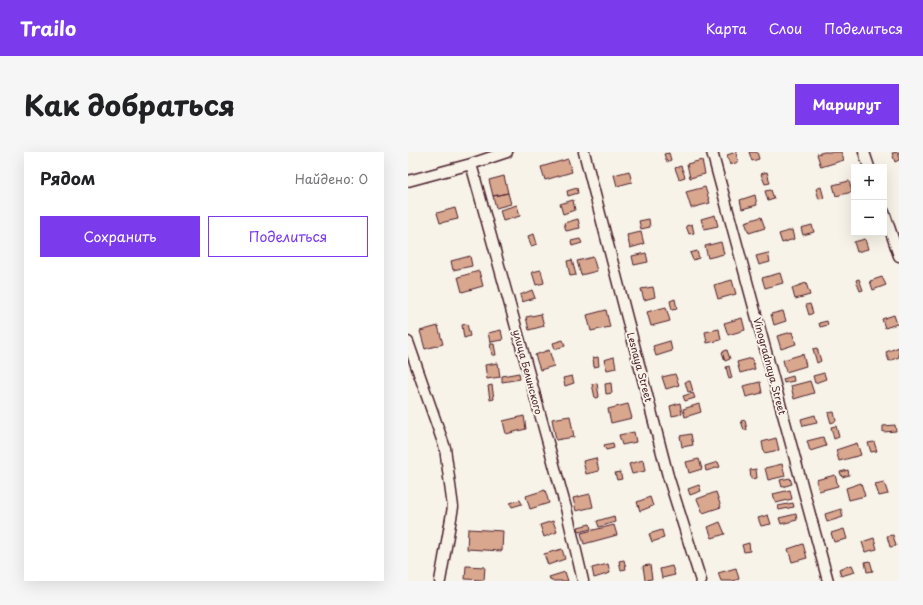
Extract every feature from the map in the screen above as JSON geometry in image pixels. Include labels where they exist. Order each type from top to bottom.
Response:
[{"type":"street","points":[[408,182],[472,164],[507,152]]},
{"type":"street","name":"Lesnaya Street","points":[[584,152],[668,476],[701,581]]},
{"type":"street","name":"Vinogradnaya Street","points":[[712,152],[828,581]]},
{"type":"street","points":[[864,152],[868,164]]},
{"type":"street","name":"улица Белинского","points":[[472,164],[566,508],[583,581]]},
{"type":"street","points":[[887,221],[899,256]]},
{"type":"street","points":[[408,342],[445,448],[453,507],[440,581]]},
{"type":"building","points":[[736,152],[738,162],[730,165],[727,155]]},
{"type":"building","points":[[749,152],[757,152],[759,159],[752,161]]},
{"type":"building","points":[[824,152],[841,152],[844,160],[821,167],[817,154]]},
{"type":"building","points":[[899,152],[899,160],[895,162],[892,153]]},
{"type":"building","points":[[669,153],[671,160],[667,162],[664,154]]},
{"type":"building","points":[[568,159],[572,172],[545,180],[541,167]]},
{"type":"building","points":[[702,160],[705,174],[690,178],[687,164]]},
{"type":"building","points":[[681,166],[685,177],[679,179],[675,168]]},
{"type":"building","points":[[629,171],[632,182],[617,186],[614,175]]},
{"type":"building","points":[[767,172],[770,183],[765,184],[761,174]]},
{"type":"building","points":[[504,176],[508,193],[493,196],[489,180]]},
{"type":"building","points":[[849,181],[851,192],[836,196],[833,185]]},
{"type":"building","points":[[705,187],[710,203],[691,208],[686,192]]},
{"type":"building","points":[[821,187],[824,198],[819,199],[816,189]]},
{"type":"building","points":[[577,188],[578,193],[568,196],[567,191]]},
{"type":"building","points":[[771,190],[774,199],[768,201],[765,191]]},
{"type":"building","points":[[508,193],[511,204],[496,208],[493,196]]},
{"type":"building","points":[[755,195],[757,205],[742,209],[740,200]]},
{"type":"building","points":[[573,200],[575,210],[563,214],[560,204]]},
{"type":"building","points":[[517,205],[520,216],[503,221],[500,210]]},
{"type":"building","points":[[455,208],[458,219],[440,223],[437,213]]},
{"type":"building","points":[[715,215],[718,226],[704,229],[701,219]]},
{"type":"building","points":[[761,217],[765,228],[749,233],[745,222]]},
{"type":"building","points":[[578,219],[580,228],[566,231],[564,223]]},
{"type":"building","points":[[649,219],[650,227],[641,229],[639,221]]},
{"type":"building","points":[[692,224],[694,233],[689,234],[686,226]]},
{"type":"building","points":[[812,225],[814,232],[803,235],[801,228]]},
{"type":"building","points":[[792,230],[794,239],[782,243],[779,234]]},
{"type":"building","points":[[641,232],[644,244],[630,248],[627,235]]},
{"type":"building","points":[[534,234],[537,244],[531,246],[528,236]]},
{"type":"building","points":[[580,239],[582,243],[572,246],[571,241]]},
{"type":"building","points":[[865,239],[868,249],[857,252],[854,242]]},
{"type":"building","points":[[721,242],[724,254],[708,258],[705,246]]},
{"type":"building","points":[[697,251],[699,258],[693,260],[690,253]]},
{"type":"building","points":[[646,253],[648,262],[634,265],[632,256]]},
{"type":"building","points":[[768,253],[770,262],[759,265],[756,256]]},
{"type":"building","points":[[470,256],[472,266],[453,270],[451,261]]},
{"type":"building","points":[[593,257],[597,271],[581,275],[577,261]]},
{"type":"building","points":[[572,260],[576,275],[570,276],[567,261]]},
{"type":"building","points":[[541,270],[544,283],[536,285],[532,272]]},
{"type":"building","points":[[479,271],[483,286],[462,292],[458,277]]},
{"type":"building","points":[[780,273],[783,283],[765,288],[762,278]]},
{"type":"building","points":[[882,277],[886,285],[873,290],[870,281]]},
{"type":"building","points":[[859,279],[863,290],[860,291],[856,280]]},
{"type":"building","points":[[732,280],[736,294],[718,299],[714,285]]},
{"type":"building","points":[[806,283],[810,295],[795,299],[792,288]]},
{"type":"building","points":[[653,287],[655,297],[644,300],[641,289]]},
{"type":"building","points":[[532,290],[535,298],[522,302],[520,295]]},
{"type":"building","points":[[675,299],[677,309],[672,310],[670,301]]},
{"type":"building","points":[[810,304],[813,313],[809,315],[806,305]]},
{"type":"building","points":[[666,307],[670,321],[651,326],[647,312]]},
{"type":"building","points":[[606,310],[610,327],[591,331],[587,315]]},
{"type":"building","points":[[783,311],[786,321],[774,325],[771,314]]},
{"type":"building","points":[[541,314],[544,326],[529,330],[526,317]]},
{"type":"building","points":[[894,315],[897,324],[885,328],[882,319]]},
{"type":"building","points":[[742,318],[745,330],[728,335],[724,323]]},
{"type":"building","points":[[827,321],[828,325],[820,327],[819,323]]},
{"type":"building","points":[[467,324],[470,336],[464,338],[462,325]]},
{"type":"building","points":[[438,326],[443,344],[425,349],[420,331]]},
{"type":"building","points":[[719,329],[721,340],[707,343],[705,332]]},
{"type":"building","points":[[501,330],[503,340],[490,342],[488,333]]},
{"type":"building","points":[[792,332],[796,344],[781,349],[777,336]]},
{"type":"building","points":[[563,340],[565,346],[555,349],[553,343]]},
{"type":"building","points":[[670,341],[672,351],[656,356],[653,346]]},
{"type":"building","points":[[490,344],[494,344],[496,355],[492,355]]},
{"type":"building","points":[[899,347],[899,357],[889,361],[886,352]]},
{"type":"building","points":[[817,348],[821,361],[817,363],[813,349]]},
{"type":"building","points":[[549,350],[554,366],[540,370],[535,355]]},
{"type":"building","points":[[727,350],[730,359],[725,361],[722,352]]},
{"type":"building","points":[[803,354],[806,366],[786,372],[783,360]]},
{"type":"building","points":[[598,357],[599,366],[594,367],[593,358]]},
{"type":"building","points":[[614,357],[616,368],[607,370],[604,360]]},
{"type":"building","points":[[752,358],[755,369],[740,373],[737,362]]},
{"type":"building","points":[[498,363],[500,377],[487,379],[485,365]]},
{"type":"building","points":[[729,366],[732,378],[729,379],[726,367]]},
{"type":"building","points":[[519,373],[520,379],[502,382],[502,376]]},
{"type":"building","points":[[824,373],[826,379],[815,383],[813,376]]},
{"type":"building","points":[[675,374],[679,385],[666,389],[662,377]]},
{"type":"building","points":[[572,376],[574,383],[565,386],[563,378]]},
{"type":"building","points":[[793,376],[794,381],[784,383],[783,379]]},
{"type":"building","points":[[690,381],[693,391],[688,392],[685,382]]},
{"type":"building","points":[[810,381],[814,393],[794,399],[791,386]]},
{"type":"building","points":[[760,382],[762,393],[746,397],[743,386]]},
{"type":"building","points":[[597,383],[599,397],[595,398],[592,384]]},
{"type":"building","points":[[611,383],[612,393],[606,394],[605,384]]},
{"type":"building","points":[[492,385],[494,399],[490,400],[488,386]]},
{"type":"building","points":[[693,393],[695,398],[685,401],[683,396]]},
{"type":"building","points":[[680,403],[682,414],[672,416],[670,406]]},
{"type":"building","points":[[628,404],[632,418],[611,423],[608,409]]},
{"type":"building","points":[[699,404],[701,412],[685,417],[683,409]]},
{"type":"building","points":[[834,412],[836,421],[831,423],[828,413]]},
{"type":"building","points":[[815,415],[817,423],[803,426],[801,419]]},
{"type":"building","points":[[524,416],[526,429],[506,434],[503,421]]},
{"type":"building","points":[[570,416],[574,437],[556,440],[552,419]]},
{"type":"building","points":[[745,420],[747,430],[744,430],[741,421]]},
{"type":"building","points":[[895,425],[896,431],[883,432],[883,426]]},
{"type":"building","points":[[836,426],[839,437],[834,439],[831,427]]},
{"type":"building","points":[[634,432],[636,442],[622,445],[619,435]]},
{"type":"building","points":[[691,434],[693,445],[682,447],[680,436]]},
{"type":"building","points":[[823,437],[826,446],[810,451],[807,441]]},
{"type":"building","points":[[776,438],[779,450],[764,453],[762,442]]},
{"type":"building","points":[[874,442],[877,451],[871,452],[868,443]]},
{"type":"building","points":[[613,443],[614,448],[606,450],[604,445]]},
{"type":"building","points":[[857,443],[861,455],[839,461],[836,450]]},
{"type":"building","points":[[596,458],[599,471],[586,474],[583,461]]},
{"type":"building","points":[[699,459],[702,469],[689,473],[686,462]]},
{"type":"building","points":[[643,460],[645,471],[632,474],[629,464]]},
{"type":"building","points":[[718,462],[720,467],[706,471],[705,466]]},
{"type":"building","points":[[782,464],[785,476],[768,480],[765,468]]},
{"type":"building","points":[[756,469],[757,478],[751,479],[750,470]]},
{"type":"building","points":[[848,470],[849,475],[842,477],[840,472]]},
{"type":"building","points":[[620,472],[622,479],[617,480],[615,473]]},
{"type":"building","points":[[835,475],[838,486],[819,491],[816,480]]},
{"type":"building","points":[[790,478],[792,484],[782,487],[780,480]]},
{"type":"building","points":[[884,482],[888,494],[879,496],[875,484]]},
{"type":"building","points":[[861,483],[865,496],[849,500],[846,488]]},
{"type":"building","points":[[699,485],[701,491],[690,495],[688,489]]},
{"type":"building","points":[[545,490],[549,503],[530,509],[526,496]]},
{"type":"building","points":[[790,490],[792,499],[776,503],[773,494]]},
{"type":"building","points":[[716,492],[721,507],[703,513],[697,499]]},
{"type":"building","points":[[590,494],[593,507],[576,511],[573,498]]},
{"type":"building","points":[[650,497],[653,506],[640,511],[637,502]]},
{"type":"building","points":[[520,500],[522,504],[512,507],[510,503]]},
{"type":"building","points":[[793,503],[794,507],[779,510],[778,506]]},
{"type":"building","points":[[841,509],[843,517],[827,522],[825,514]]},
{"type":"building","points":[[796,514],[797,520],[781,524],[779,518]]},
{"type":"building","points":[[768,515],[771,524],[761,526],[758,518]]},
{"type":"building","points":[[614,516],[615,522],[599,527],[597,521]]},
{"type":"building","points":[[553,521],[557,532],[544,537],[540,525]]},
{"type":"building","points":[[720,522],[725,534],[712,538],[708,527]]},
{"type":"building","points":[[590,524],[591,529],[579,532],[578,527]]},
{"type":"building","points":[[614,525],[617,535],[584,544],[581,533]]},
{"type":"building","points":[[468,529],[503,531],[502,551],[467,549]]},
{"type":"building","points":[[844,529],[847,539],[834,542],[831,533]]},
{"type":"building","points":[[662,530],[664,538],[652,542],[649,534]]},
{"type":"building","points":[[893,535],[896,546],[890,547],[887,536]]},
{"type":"building","points":[[874,538],[877,549],[865,552],[862,542]]},
{"type":"building","points":[[749,543],[750,551],[744,552],[742,545]]},
{"type":"building","points":[[803,544],[807,558],[792,562],[788,549]]},
{"type":"building","points":[[562,549],[565,559],[548,565],[544,554]]},
{"type":"building","points":[[624,560],[626,569],[621,570],[619,561]]},
{"type":"building","points":[[870,561],[873,571],[867,572],[865,562]]},
{"type":"building","points":[[608,564],[610,573],[594,578],[592,568]]},
{"type":"building","points":[[650,565],[652,579],[645,580],[643,566]]},
{"type":"building","points":[[852,565],[855,572],[841,576],[839,569]]},
{"type":"building","points":[[466,566],[485,567],[484,580],[465,579]]},
{"type":"building","points":[[672,566],[675,575],[662,578],[660,569]]},
{"type":"building","points":[[736,568],[739,579],[733,581],[721,581],[718,573]]},
{"type":"building","points":[[565,572],[568,581],[551,581],[549,577]]}]
